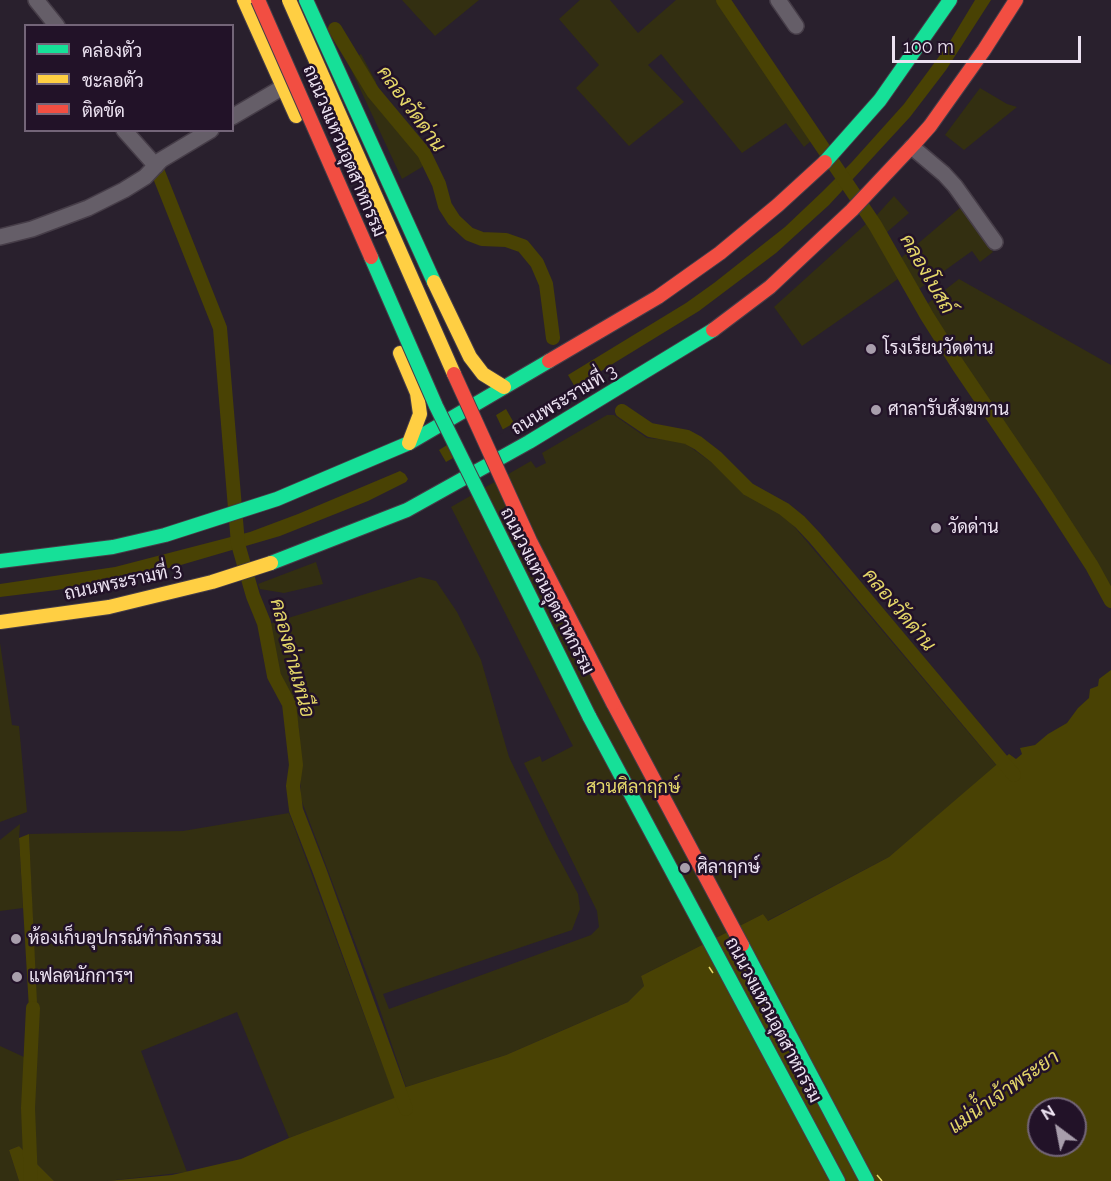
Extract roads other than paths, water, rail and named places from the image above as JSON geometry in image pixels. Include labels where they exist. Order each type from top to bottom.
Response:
[{"type":"main road","name":"ถนนวงแหวนอุตสาหกรรม","points":[[244,0],[385,312],[394,340],[417,393],[420,414],[409,443]]},
{"type":"main road","name":"ถนนวงแหวนอุตสาหกรรม","points":[[258,0],[436,406],[502,544],[589,716],[838,1181]]},
{"type":"main road","name":"ถนนวงแหวนอุตสาหกรรม","points":[[289,0],[462,393],[530,541],[613,703],[867,1181]]},
{"type":"main road","name":"ถนนวงแหวนอุตสาหกรรม","points":[[306,0],[470,357],[483,374],[504,387]]},
{"type":"main road","name":"ถนนพระรามที่ 3","points":[[0,561],[113,547],[165,535],[244,510],[339,474],[409,443],[658,297],[752,227],[821,166],[880,100],[950,0]]},
{"type":"main road","name":"ถนนพระรามที่ 3","points":[[0,622],[109,607],[232,576],[407,510],[529,442],[703,337],[759,297],[852,210],[912,147],[930,126],[984,50],[1016,0]]},
{"type":"main road","points":[[385,312],[399,323],[413,326],[429,315],[435,304],[435,285]]},
{"type":"street","points":[[778,0],[796,26]]},
{"type":"street","points":[[45,3],[56,24]]},
{"type":"street","points":[[234,116],[283,87]]},
{"type":"street","points":[[126,132],[158,163]]},
{"type":"street","points":[[139,132],[158,163]]},
{"type":"street","points":[[0,237],[32,229],[88,208],[124,190],[145,177],[158,163],[208,132]]},
{"type":"street","points":[[912,147],[955,186],[995,242]]},
{"type":"water","points":[[975,0],[991,0],[946,70],[910,117],[829,205],[776,253],[699,311],[575,387],[568,375],[686,303],[714,283],[785,227],[823,191],[904,104],[949,43]]},
{"type":"water","points":[[506,409],[514,423],[446,462],[439,450]]},
{"type":"water","points":[[400,471],[408,479],[406,482],[368,501],[280,536],[174,567],[57,590],[0,597],[0,584],[115,567],[250,532]]},
{"type":"water","name":"แม่น้ำเจ้าพระยา","points":[[1111,670],[1111,1181],[107,1181],[172,1175],[241,1159],[394,1098],[406,1087],[506,1055],[628,1002],[644,986],[641,976],[763,914],[768,921],[889,857],[1009,754],[1016,759],[1022,754],[1020,748],[1035,745],[1067,723],[1089,698],[1090,689],[1098,686],[1099,679]]},
{"type":"water","points":[[29,834],[37,1026],[30,1026],[19,838]]},
{"type":"water","points":[[19,1146],[54,1181],[19,1181],[9,1150]]},
{"type":"waterway","name":"คลองโบสถ์","points":[[723,0],[875,225],[927,316],[1092,566],[1111,601]]},
{"type":"waterway","name":"คลองวัดด่าน","points":[[335,29],[373,92],[424,153],[439,184],[445,206],[454,220],[469,234],[482,239],[506,240],[523,246],[537,263],[546,284],[553,338]]},
{"type":"waterway","name":"คลองด่านเหนือ","points":[[158,172],[220,328],[238,544],[253,596],[264,623],[274,676],[289,704],[296,765],[293,786],[296,810],[406,1109]]},
{"type":"waterway","name":"คลองวัดด่าน","points":[[622,411],[650,430],[687,437],[698,443],[716,457],[748,489],[784,509],[800,522],[1014,775]]},
{"type":"waterway","points":[[31,1181],[28,1108],[33,1008]]},
{"type":"place","name":"โรงเรียนวัดด่าน","points":[[871,349]]},
{"type":"place","name":"ศาลารับสังฆทาน","points":[[876,410]]},
{"type":"place","name":"วัดด่าน","points":[[936,528]]},
{"type":"place","name":"ศิลาฤกษ์","points":[[685,868]]},
{"type":"place","name":"ห้องเก็บอุปกรณ์ทำกิจกรรม","points":[[16,939]]},
{"type":"place","name":"แฟลตนักการฯ","points":[[17,977]]},
{"type":"park label","name":"สวนศิลาฤกษ์","points":[[633,788]]}]
